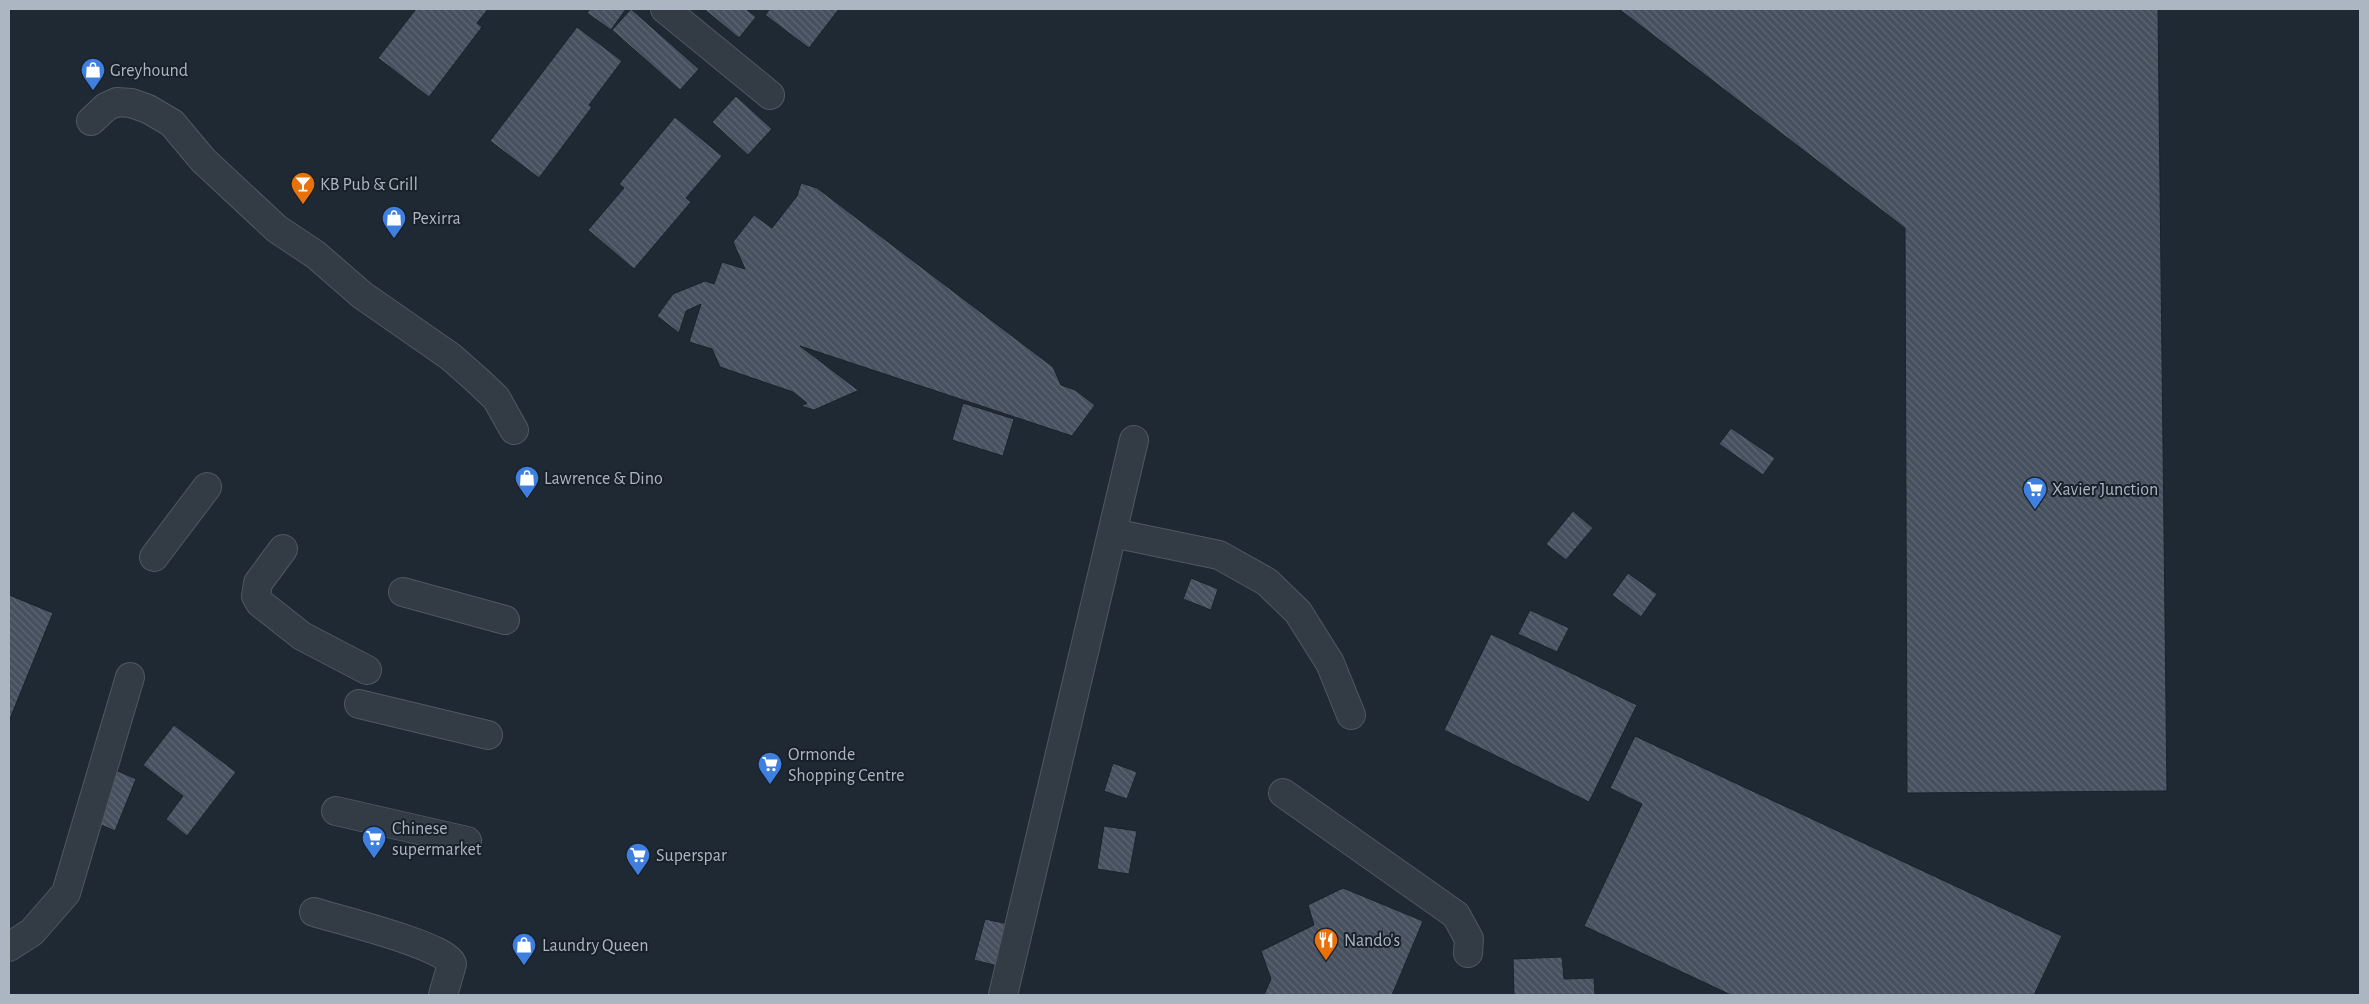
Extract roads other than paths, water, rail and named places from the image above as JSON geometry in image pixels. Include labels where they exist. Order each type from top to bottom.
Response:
[{"type":"lane","points":[[665,9],[770,95]]},
{"type":"lane","points":[[90,121],[106,106],[117,102],[131,103],[148,109],[172,123],[203,160],[277,229],[316,255],[362,295],[451,357],[477,380],[496,398],[514,430]]},
{"type":"lane","points":[[1003,995],[1134,440]]},
{"type":"lane","points":[[154,557],[207,486]]},
{"type":"lane","points":[[1113,533],[1219,555],[1267,582],[1298,612],[1330,664],[1351,715]]},
{"type":"lane","points":[[283,549],[258,583],[256,596],[260,603],[302,636],[367,670]]},
{"type":"lane","points":[[403,592],[505,620]]},
{"type":"lane","points":[[9,947],[32,932],[66,893],[130,677]]},
{"type":"lane","points":[[359,704],[488,735]]},
{"type":"lane","points":[[1282,792],[1456,915],[1469,939],[1468,953]]},
{"type":"lane","points":[[336,811],[467,841]]},
{"type":"lane","points":[[314,912],[395,936],[446,955],[452,964],[443,995]]},
{"type":"place","name":"Greyhound","points":[[93,91]]},
{"type":"place","name":"KB Pub & Grill","points":[[303,205]]},
{"type":"place","name":"Pexirra","points":[[394,239]]},
{"type":"place","name":"Lawrence & Dino","points":[[527,499]]},
{"type":"place","name":"Xavier Junction","points":[[2035,510]]},
{"type":"place","name":"Ormonde Shopping Centre","points":[[770,785]]},
{"type":"place","name":"Chinese supermarket","points":[[374,859]]},
{"type":"place","name":"Superspar","points":[[638,876]]},
{"type":"place","name":"Nando's","points":[[1326,961]]},
{"type":"place","name":"Laundry Queen","points":[[524,966]]}]
